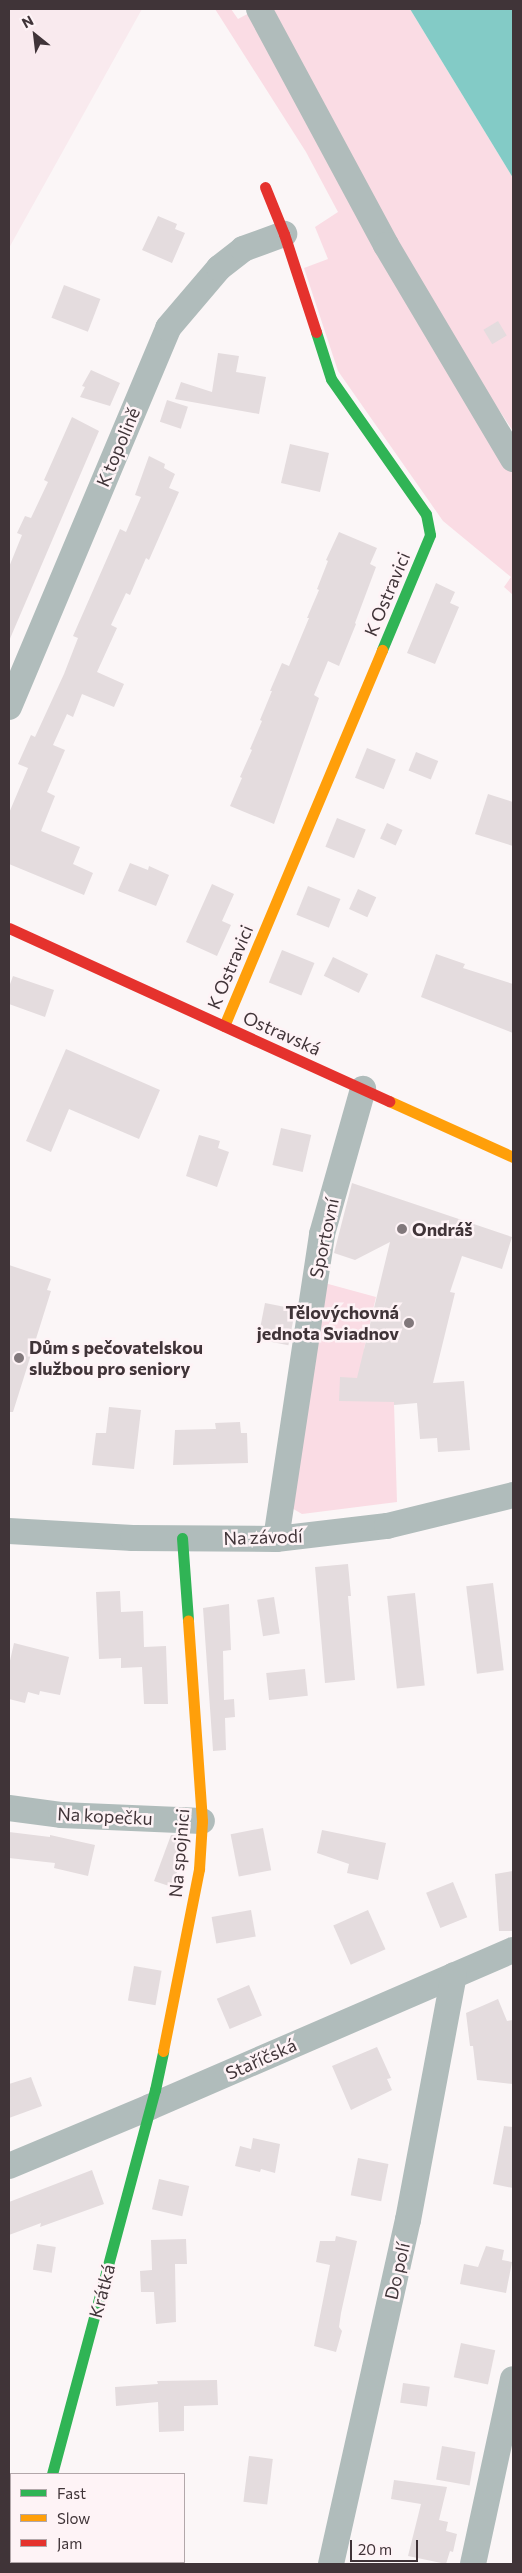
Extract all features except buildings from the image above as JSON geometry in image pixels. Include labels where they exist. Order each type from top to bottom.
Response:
[{"type":"street","points":[[259,9],[386,245],[513,459]]},
{"type":"street","name":"K Ostravici","points":[[224,1026],[430,535],[426,514],[331,379],[284,234],[265,187]]},
{"type":"street","name":"K topolině","points":[[9,707],[168,328],[218,268],[243,249],[284,234]]},
{"type":"street","name":"Ostravská","points":[[9,928],[513,1157]]},
{"type":"street","name":"Sportovní","points":[[276,1539],[322,1234],[363,1089]]},
{"type":"street","name":"Na závodí","points":[[9,1531],[133,1538],[276,1539],[387,1526],[513,1495]]},
{"type":"street","name":"Na spojnici","points":[[150,2107],[187,1933],[198,1869],[202,1821],[182,1538]]},
{"type":"street","name":"Na kopečku","points":[[9,1808],[61,1815],[202,1821]]},
{"type":"street","name":"Staříčská","points":[[9,2166],[513,1950]]},
{"type":"street","name":"Do polí","points":[[331,2564],[408,2220],[454,1975]]},
{"type":"street","name":"Krátká","points":[[52,2473],[150,2107]]},
{"type":"street","points":[[473,2564],[513,2379]]},
{"type":"shaded area","points":[[9,9],[142,9],[9,248]]},
{"type":"shaded area","points":[[215,9],[231,9],[238,19],[253,11],[513,467],[513,595],[504,587],[511,577],[443,521],[338,371],[304,268],[328,259],[315,227],[338,212],[306,152]]},
{"type":"shaded area","points":[[267,9],[410,9],[513,178],[513,431],[462,355]]},
{"type":"shaded area","points":[[321,1282],[376,1297],[364,1349],[393,1371],[397,1502],[302,1514],[290,1507]]},
{"type":"water","points":[[410,9],[513,9],[513,178]]},
{"type":"traffic: fast","points":[[316,332],[331,379],[426,514],[430,535],[382,650]]},
{"type":"traffic: fast","points":[[182,1538],[188,1620]]},
{"type":"traffic: fast","points":[[52,2473],[155,2090],[163,2051]]},
{"type":"traffic: slow","points":[[224,1026],[382,650]]},
{"type":"traffic: slow","points":[[389,1101],[513,1157]]},
{"type":"traffic: slow","points":[[163,2051],[199,1869],[202,1821],[188,1620]]},
{"type":"traffic: jam","points":[[265,187],[284,234],[316,332]]},
{"type":"traffic: jam","points":[[9,928],[389,1101]]},
{"type":"place","name":"Ondráš","points":[[402,1229]]},
{"type":"place","name":"Tělovýchovná jednota Sviadnov","points":[[409,1323]]},
{"type":"place","name":"Dům s pečovatelskou službou pro seniory","points":[[19,1358]]}]
